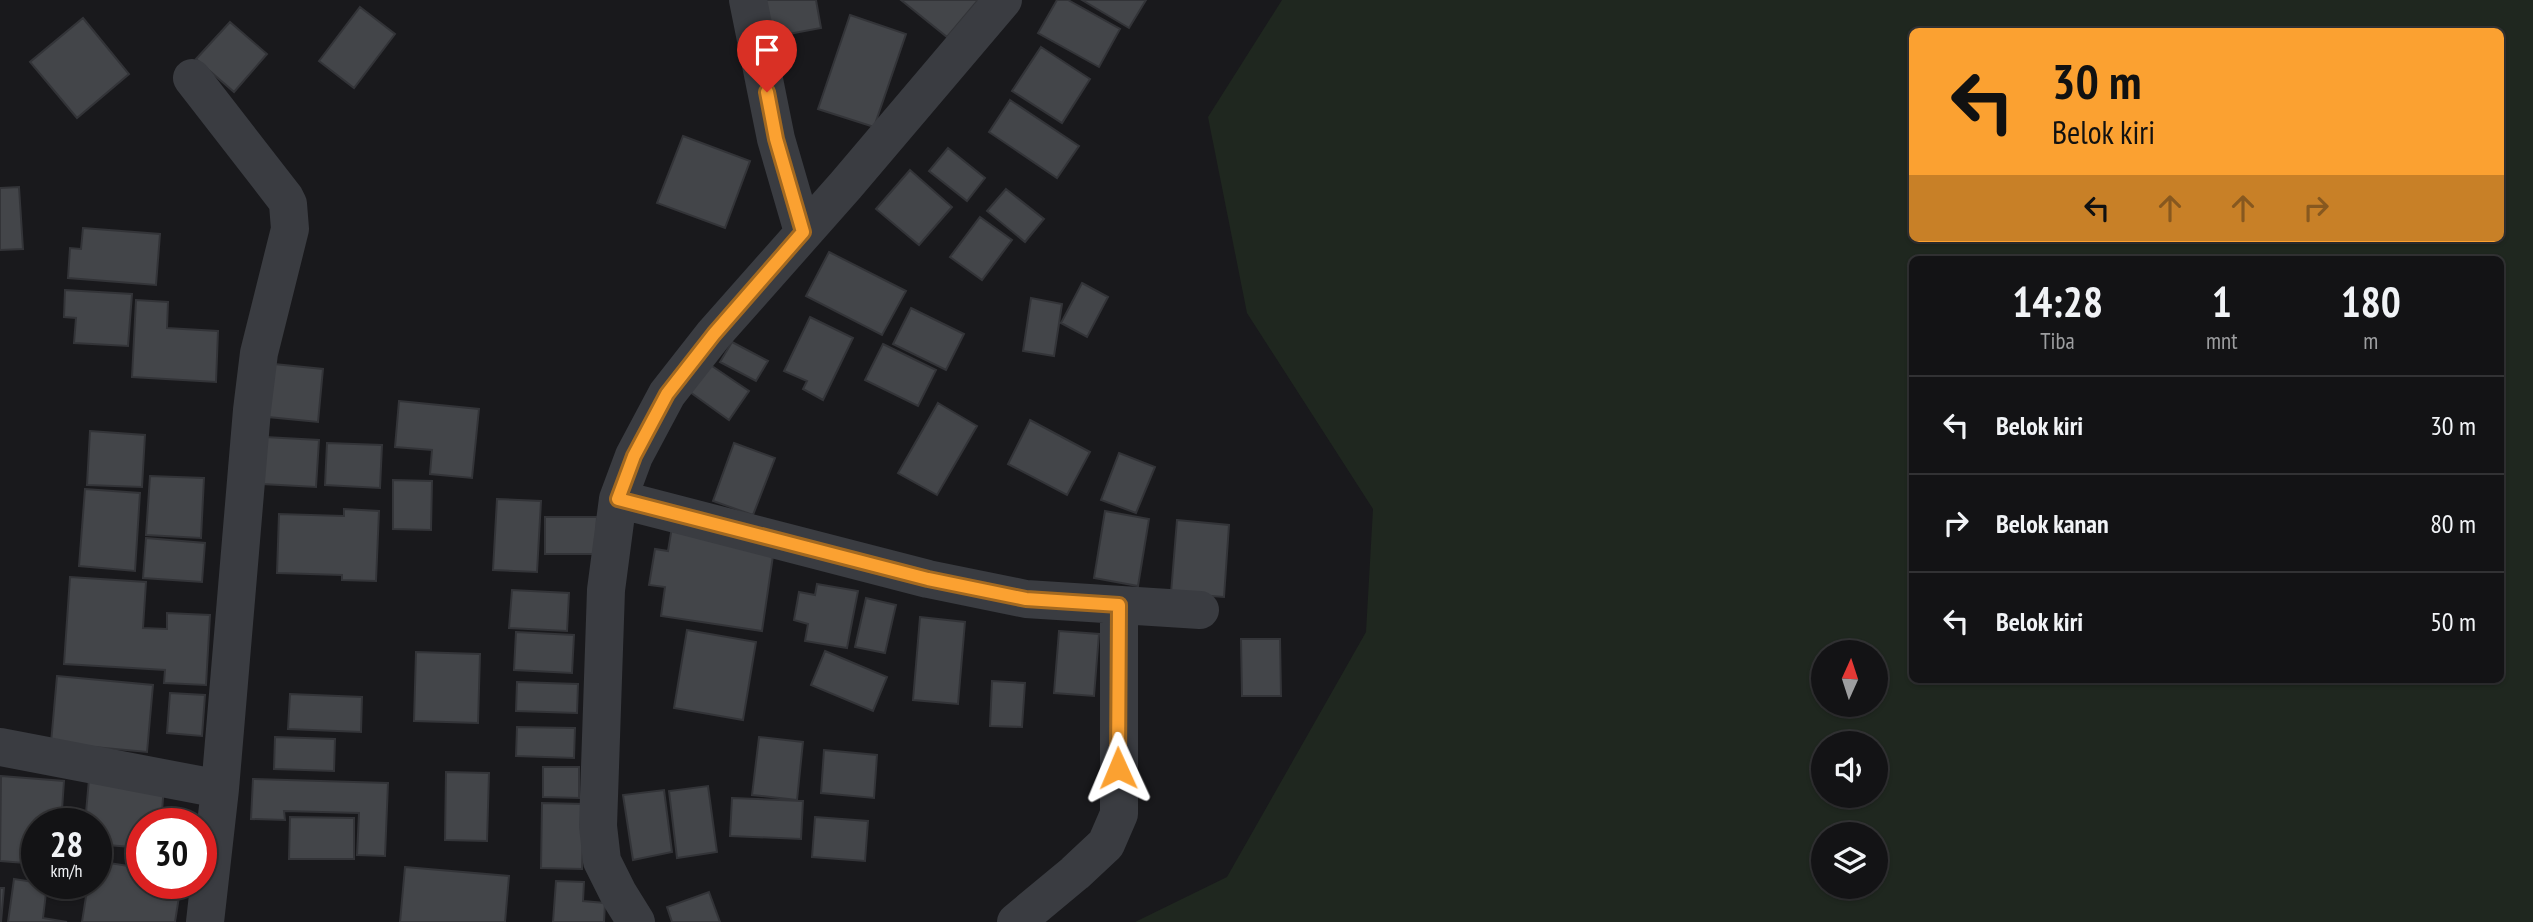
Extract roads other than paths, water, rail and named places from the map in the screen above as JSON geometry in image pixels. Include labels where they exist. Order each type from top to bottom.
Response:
[{"type":"street","points":[[748,0],[776,139],[803,232]]},
{"type":"street","points":[[636,922],[602,861],[598,826],[606,590],[618,499],[634,456],[667,394],[714,334],[871,157],[1003,0]]},
{"type":"street","points":[[192,78],[285,198],[290,229],[259,352],[220,789],[205,922]]},
{"type":"street","points":[[618,499],[940,581],[1026,599],[1200,610]]},
{"type":"street","points":[[1016,922],[1076,873],[1106,844],[1119,814],[1119,605]]},
{"type":"street","points":[[0,747],[220,789]]}]
